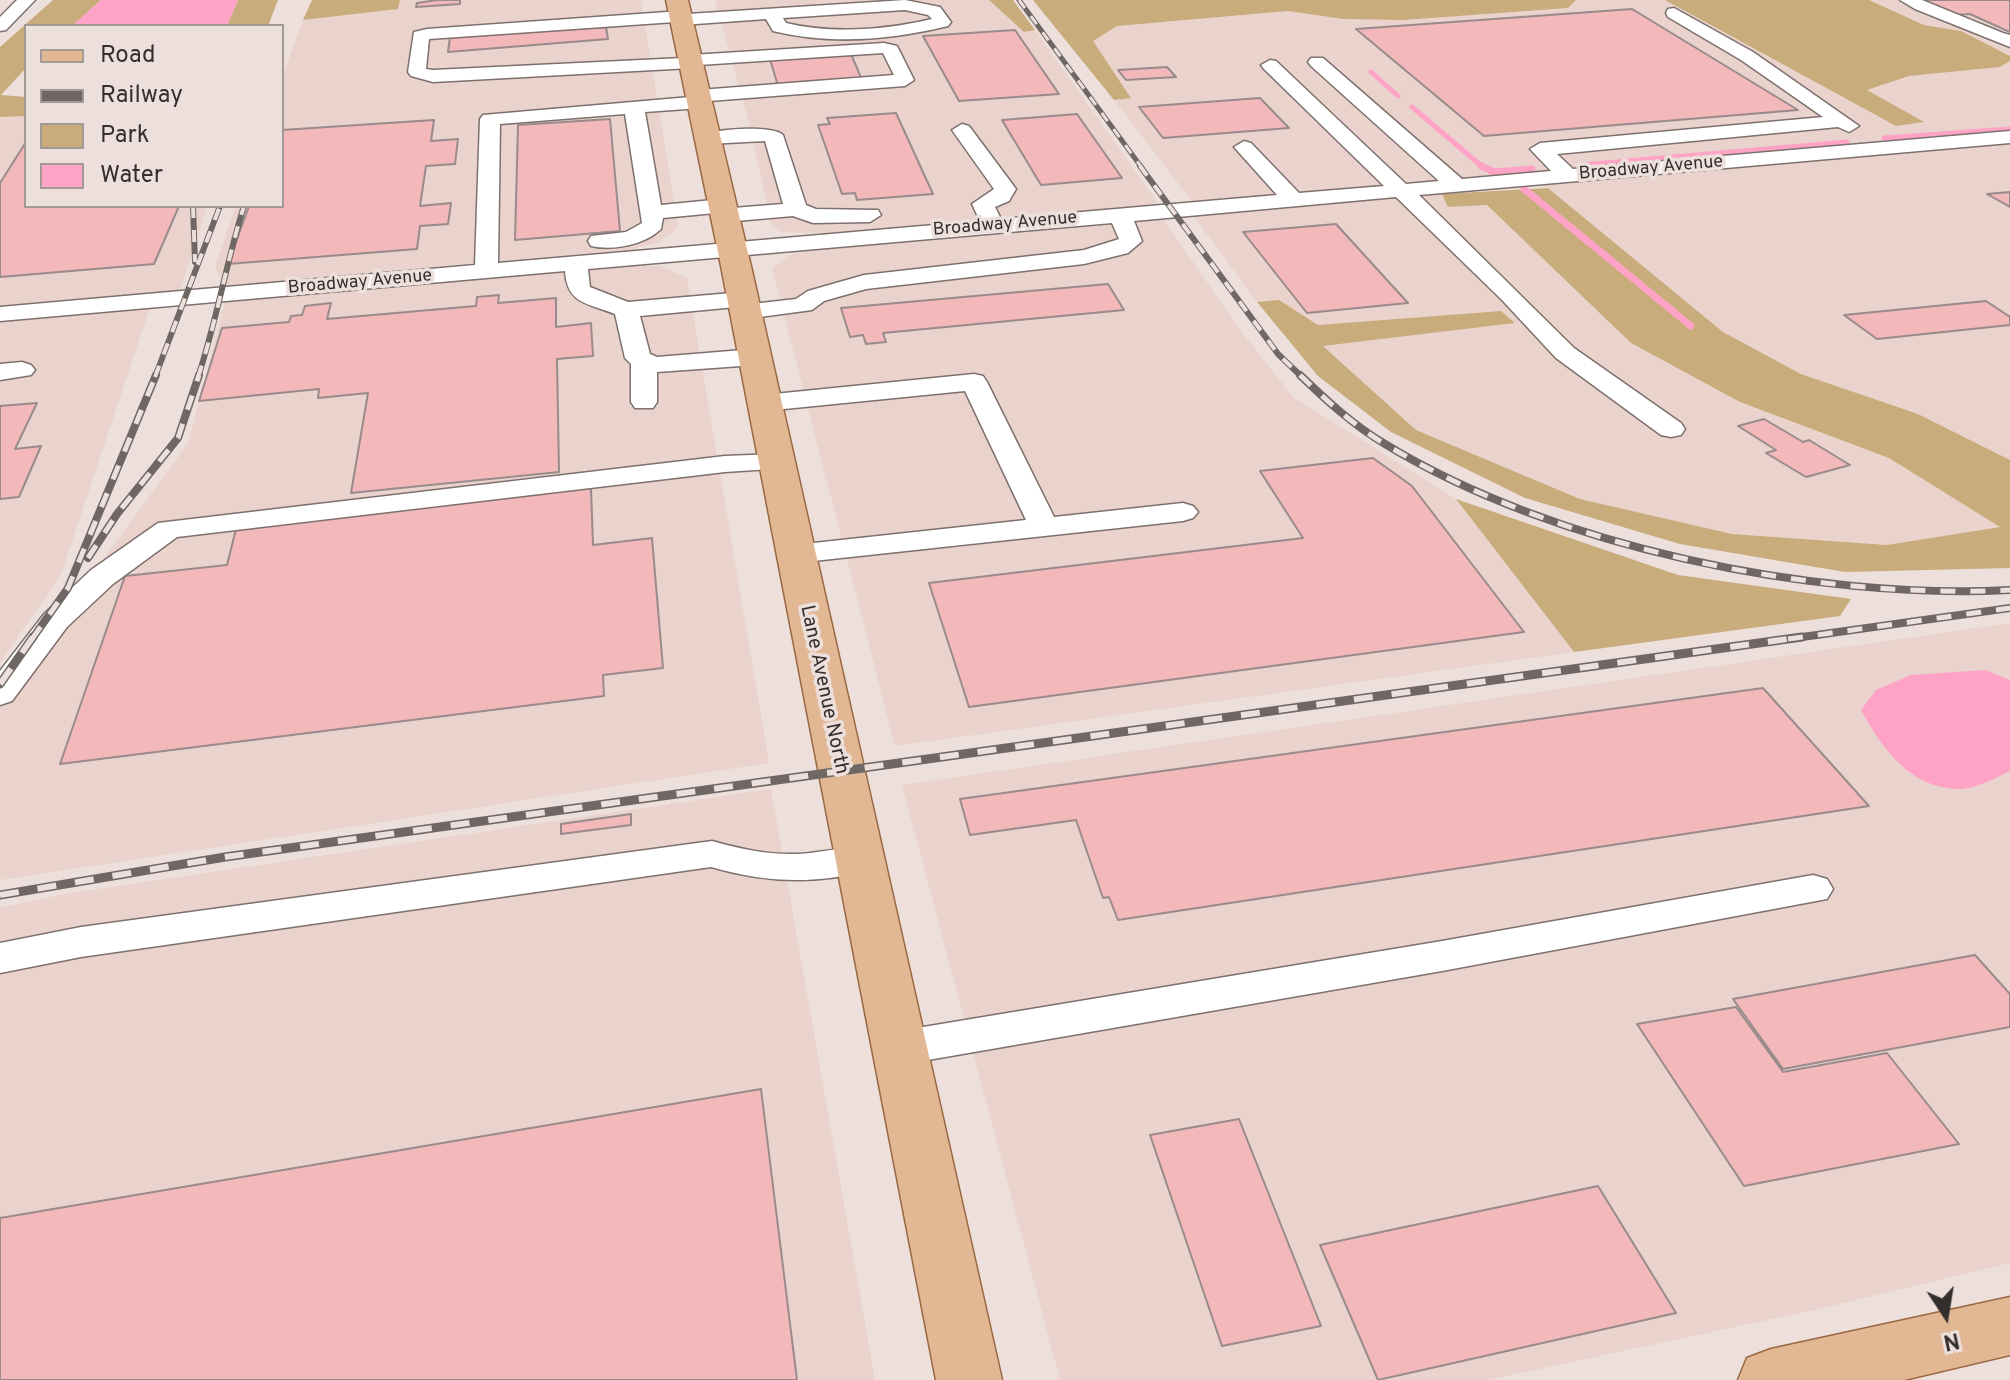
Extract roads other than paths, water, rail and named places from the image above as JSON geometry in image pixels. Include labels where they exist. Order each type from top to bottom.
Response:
[{"type":"main road","name":"Lane Avenue North","points":[[679,10],[733,249],[969,1380]]},
{"type":"main road","points":[[1771,1380],[1907,1366],[2010,1326]]},
{"type":"street","points":[[0,26],[27,0]]},
{"type":"street","points":[[747,0],[679,10],[427,34],[420,36],[417,72],[433,76],[884,48],[891,50],[915,98]]},
{"type":"street","points":[[1908,0],[1947,19],[2010,42]]},
{"type":"street","points":[[679,10],[772,14],[905,5],[934,11],[942,22],[817,34],[779,27],[772,14]]},
{"type":"street","points":[[1674,13],[1747,56],[1883,148]]},
{"type":"street","points":[[1317,62],[1457,186]]},
{"type":"street","points":[[1270,65],[1565,353],[1671,429]]},
{"type":"street","points":[[702,112],[905,80]]},
{"type":"street","points":[[634,107],[653,224],[647,231],[626,239],[487,261],[490,119],[634,107],[702,112],[780,108]]},
{"type":"street","points":[[702,112],[773,135],[796,209]]},
{"type":"street","points":[[1568,176],[1540,149],[1843,121]]},
{"type":"street","points":[[962,130],[1005,189],[1001,196],[976,205]]},
{"type":"street","name":"Broadway Avenue","points":[[0,314],[487,261],[576,263],[2010,137]]},
{"type":"street","points":[[1244,147],[1293,200]]},
{"type":"street","points":[[576,263],[578,289],[582,293],[626,310],[803,305],[816,296],[864,282],[1084,257],[1120,248],[1131,241],[1113,216],[1091,195]]},
{"type":"street","points":[[1251,204],[1266,221],[1369,212],[1353,195]]},
{"type":"street","points":[[976,205],[1029,200]]},
{"type":"street","points":[[976,205],[993,226]]},
{"type":"street","points":[[651,212],[796,209],[813,216],[832,218],[895,212]]},
{"type":"street","points":[[626,310],[638,358],[644,363],[653,365],[755,357]]},
{"type":"street","points":[[644,363],[644,402]]},
{"type":"street","points":[[764,403],[974,382],[1044,527]]},
{"type":"street","points":[[0,694],[56,620],[102,577],[169,529],[725,464],[776,462]]},
{"type":"street","points":[[795,554],[1183,512]]},
{"type":"street","points":[[0,958],[81,942],[712,854],[745,865],[781,871],[859,860]]},
{"type":"street","points":[[899,1048],[1813,889]]},
{"type":"water","points":[[101,0],[238,0],[228,24],[74,24]]},
{"type":"water","points":[[1985,670],[2010,680],[2010,771],[1977,786],[1964,789],[1940,787],[1911,773],[1888,751],[1861,710],[1876,690],[1911,675]]},
{"type":"waterway","points":[[1371,72],[1398,96]]},
{"type":"waterway","points":[[1412,107],[1482,167]]},
{"type":"waterway","points":[[1884,138],[2010,129]]},
{"type":"waterway","points":[[1581,165],[1847,142]]},
{"type":"waterway","points":[[1482,167],[1494,172]]},
{"type":"waterway","points":[[1494,172],[1532,169]]},
{"type":"waterway","points":[[1524,189],[1691,326]]},
{"type":"railway","points":[[1019,0],[1142,168]]},
{"type":"railway","points":[[1140,166],[1278,354],[1302,377]]},
{"type":"railway","points":[[193,208],[195,262]]},
{"type":"railway","points":[[155,377],[219,208]]},
{"type":"railway","points":[[198,377],[243,208]]},
{"type":"railway","points":[[32,639],[68,588],[156,375]]},
{"type":"railway","points":[[88,558],[117,514],[178,438],[199,375]]},
{"type":"railway","points":[[1300,375],[1373,437],[1452,480],[1526,512],[1605,538],[1687,559],[1770,575],[1853,586],[1934,591],[2010,590]]},
{"type":"railway","points":[[1788,639],[2010,608]]},
{"type":"railway","points":[[0,684],[33,637]]},
{"type":"railway","points":[[0,895],[225,857],[1802,637]]}]
